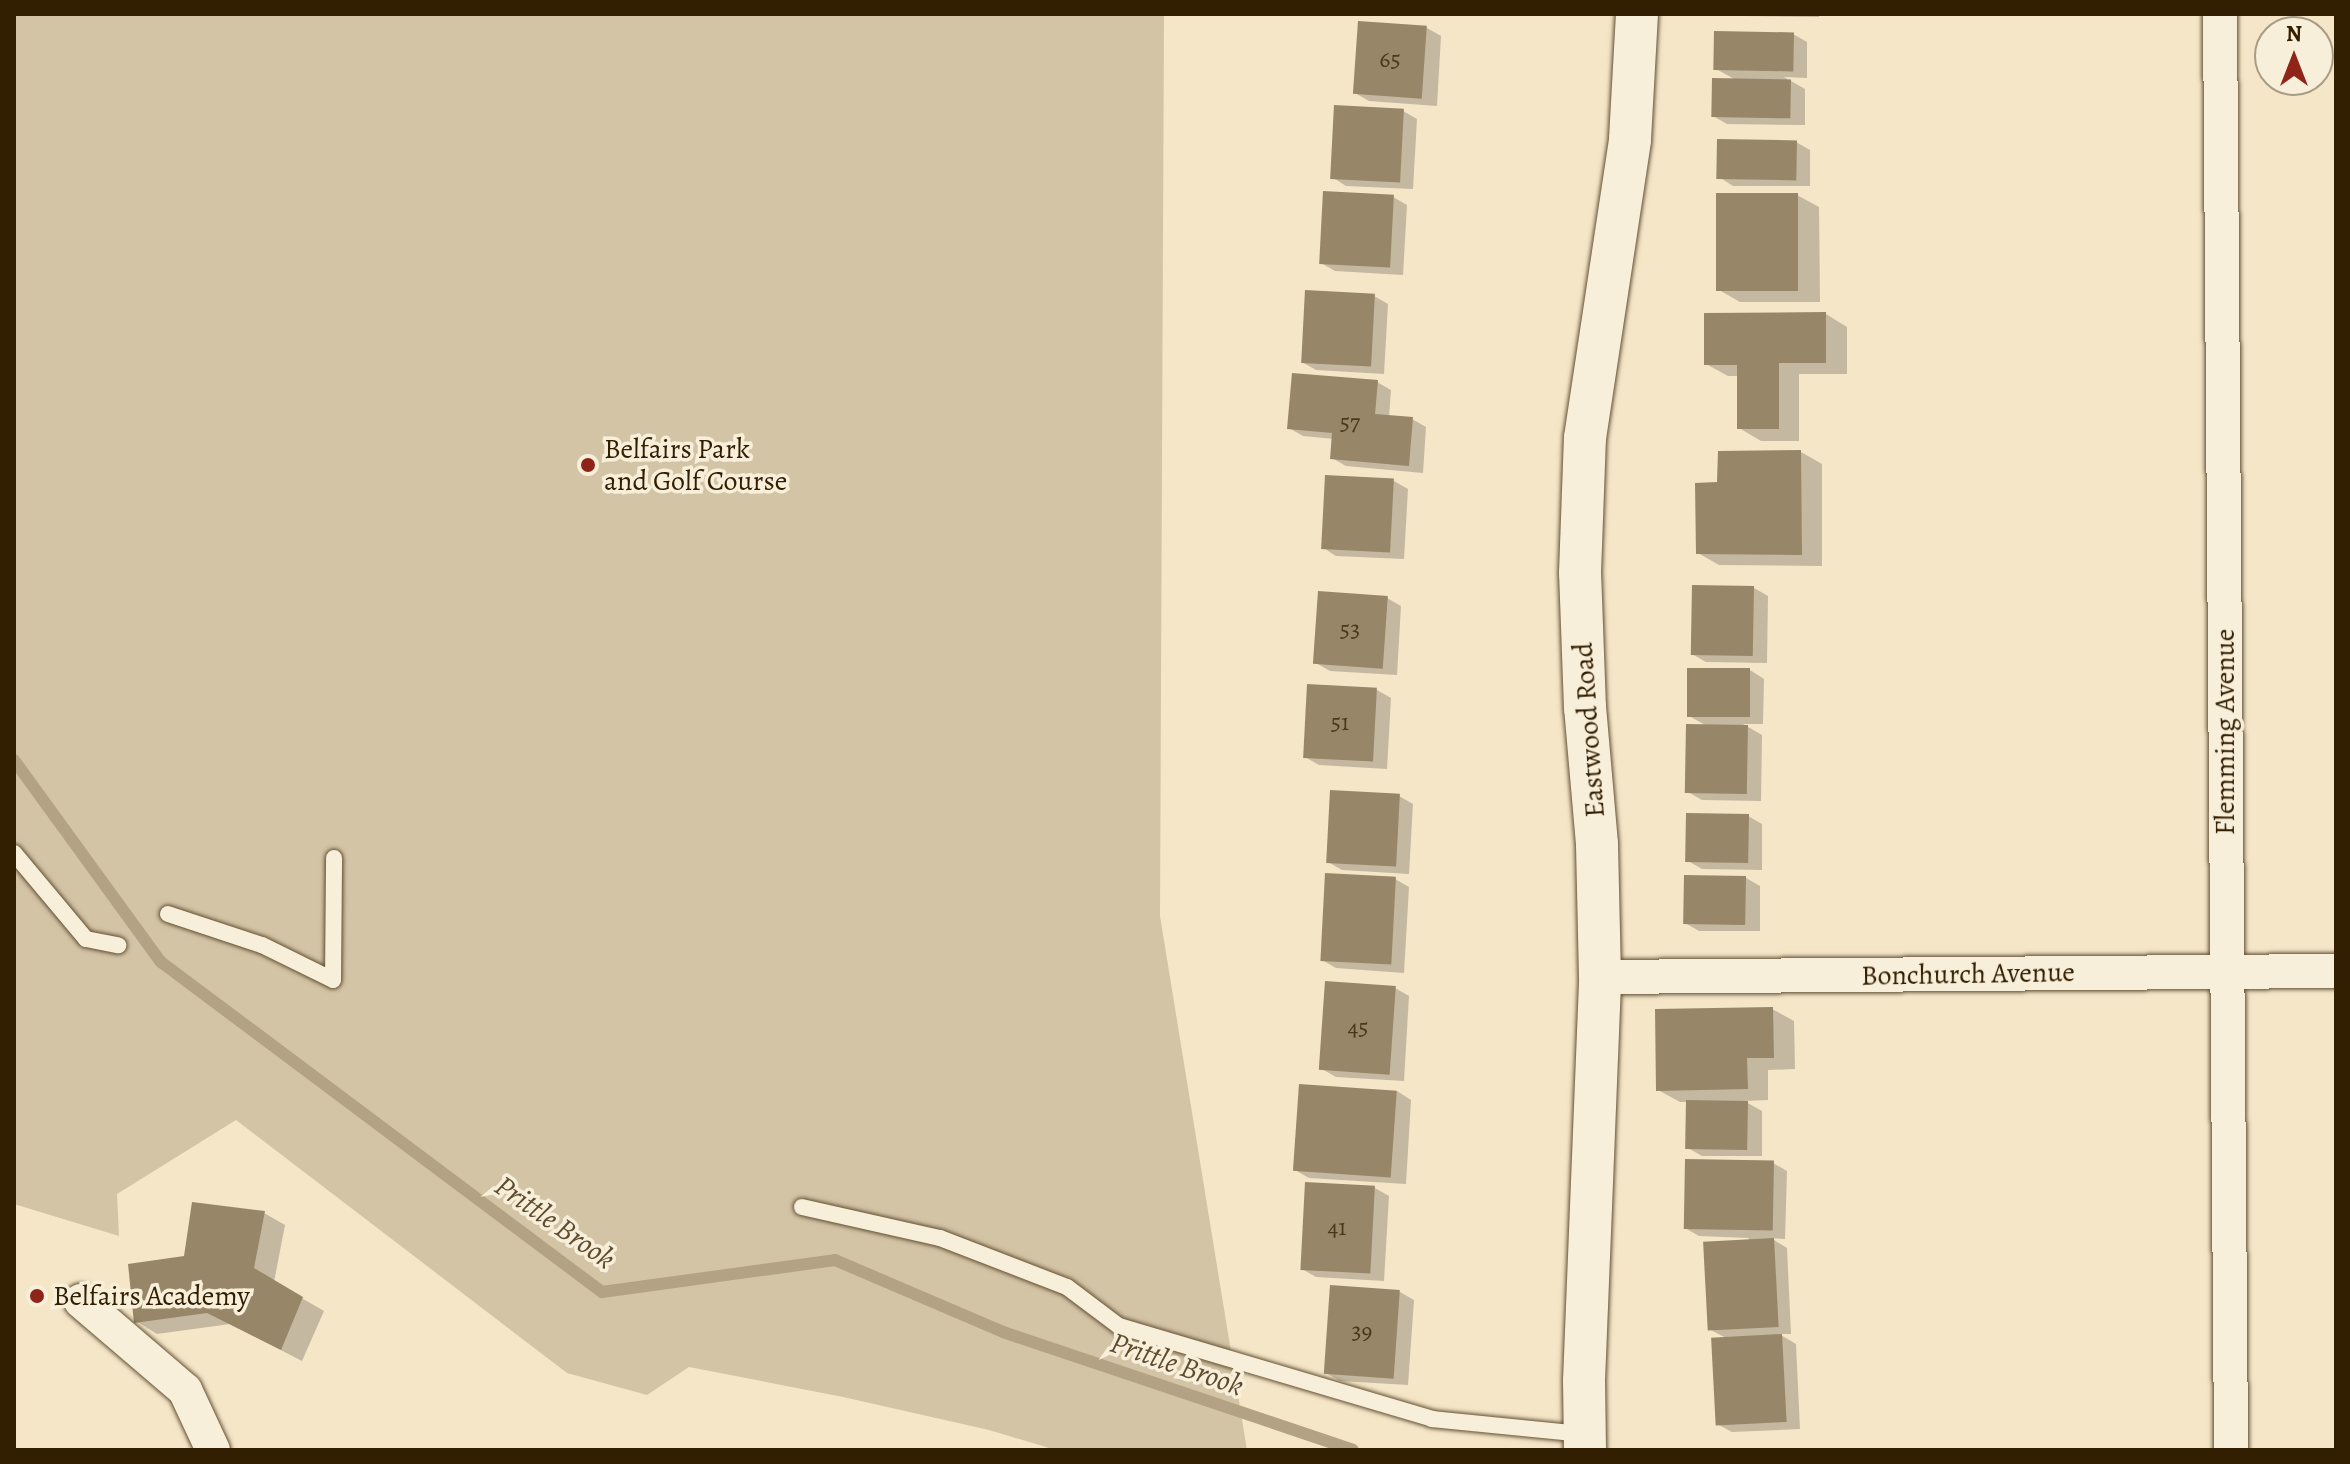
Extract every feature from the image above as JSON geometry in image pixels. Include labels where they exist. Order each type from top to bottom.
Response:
[{"type":"street","name":"Eastwood Road","points":[[1585,1442],[1600,977],[1597,844],[1585,708],[1580,573],[1584,453],[1630,139],[1637,14]]},
{"type":"street","name":"Flemming Avenue","points":[[2220,14],[2231,1450]]},
{"type":"street","name":"Bonchurch Avenue","points":[[1600,977],[2336,971]]},
{"type":"street","points":[[81,1301],[185,1390],[213,1450]]},
{"type":"lane","points":[[14,853],[86,939],[118,945]]},
{"type":"lane","points":[[168,914],[262,945],[333,980],[334,858]]},
{"type":"lane","points":[[802,1207],[940,1238],[1067,1287],[1119,1326],[1432,1419],[1585,1442]]},
{"type":"shaded area","name":"Belfairs Park and Golf Course","points":[[14,14],[1164,14],[1160,916],[1247,1450],[1056,1450],[989,1430],[689,1367],[647,1395],[567,1373],[236,1120],[117,1194],[119,1236],[14,1204]]},
{"type":"building","points":[[1358,21],[1427,26],[1422,99],[1353,94]]},
{"type":"building","points":[[1714,31],[1794,32],[1793,71],[1713,70]]},
{"type":"building","points":[[1712,78],[1791,79],[1790,118],[1711,117]]},
{"type":"building","points":[[1334,105],[1404,109],[1400,183],[1330,179]]},
{"type":"building","points":[[1717,139],[1797,140],[1796,180],[1716,179]]},
{"type":"building","points":[[1323,191],[1394,195],[1390,268],[1319,264]]},
{"type":"building","points":[[1716,193],[1798,193],[1798,291],[1716,291]]},
{"type":"building","points":[[1305,290],[1375,294],[1371,367],[1301,363]]},
{"type":"building","points":[[1826,312],[1826,363],[1779,363],[1779,429],[1737,429],[1737,365],[1704,365],[1704,313]]},
{"type":"building","points":[[1292,373],[1378,380],[1375,414],[1413,417],[1409,466],[1330,459],[1332,433],[1287,429]]},
{"type":"building","points":[[1801,450],[1802,555],[1696,554],[1695,483],[1717,482],[1718,451]]},
{"type":"building","points":[[1325,475],[1394,479],[1390,553],[1321,549]]},
{"type":"building","points":[[1692,585],[1754,586],[1753,656],[1691,655]]},
{"type":"building","points":[[1318,591],[1388,596],[1383,669],[1313,664]]},
{"type":"building","points":[[1687,668],[1750,668],[1750,717],[1687,717]]},
{"type":"building","points":[[1307,684],[1377,688],[1373,762],[1303,758]]},
{"type":"building","points":[[1686,724],[1748,725],[1747,794],[1685,793]]},
{"type":"building","points":[[1330,790],[1400,794],[1396,867],[1326,863]]},
{"type":"building","points":[[1686,813],[1749,814],[1748,863],[1685,862]]},
{"type":"building","points":[[1325,873],[1396,877],[1391,965],[1320,961]]},
{"type":"building","points":[[1684,875],[1746,876],[1745,925],[1683,924]]},
{"type":"building","points":[[1325,981],[1396,986],[1390,1075],[1319,1070]]},
{"type":"building","points":[[1773,1007],[1774,1058],[1747,1058],[1748,1089],[1656,1091],[1655,1009]]},
{"type":"building","points":[[1299,1084],[1397,1091],[1391,1178],[1293,1171]]},
{"type":"building","points":[[1686,1100],[1748,1101],[1747,1150],[1685,1149]]},
{"type":"building","points":[[1685,1159],[1774,1161],[1773,1231],[1684,1229]]},
{"type":"building","points":[[1305,1182],[1375,1186],[1370,1274],[1300,1270]]},
{"type":"building","points":[[192,1202],[265,1211],[254,1268],[303,1297],[281,1350],[207,1313],[134,1323],[128,1264],[184,1256]]},
{"type":"building","points":[[1774,1238],[1779,1327],[1708,1331],[1703,1242]]},
{"type":"building","points":[[1330,1285],[1400,1290],[1394,1379],[1324,1374]]},
{"type":"building","points":[[1782,1334],[1787,1422],[1716,1426],[1711,1338]]},
{"type":"waterway","name":"Prittle Brook","points":[[14,760],[161,962],[602,1292],[835,1260],[1003,1332],[1353,1450]]},
{"type":"place","name":"Belfairs Park and Golf Course","points":[[588,465]]},
{"type":"place","name":"Belfairs Academy","points":[[37,1296]]}]
